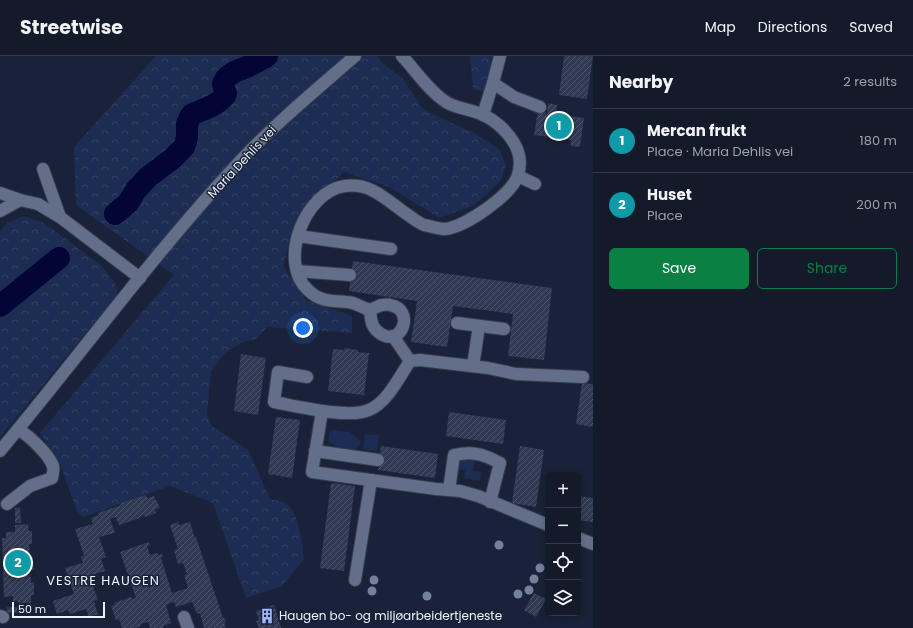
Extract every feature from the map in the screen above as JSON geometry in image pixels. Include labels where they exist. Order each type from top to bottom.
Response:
[{"type":"street","name":"Maria Dehlis vei","points":[[0,451],[187,221],[242,159],[283,119],[355,56]]},
{"type":"street","points":[[370,310],[371,323],[376,331],[386,337],[398,334],[405,323],[404,316],[399,308],[390,305],[381,305],[370,310],[353,304],[327,301],[317,297],[307,290],[300,280],[294,256],[298,236],[307,213],[314,204],[328,193],[343,186],[360,186],[368,188],[383,196],[404,213],[422,224],[444,229],[473,219],[507,192],[518,176],[520,160],[514,143],[506,132],[483,115],[447,103],[436,94],[402,56]]},
{"type":"street","points":[[483,115],[500,56]]},
{"type":"street","points":[[493,83],[514,97],[540,107]]},
{"type":"street","points":[[44,169],[60,217]]},
{"type":"street","points":[[518,176],[534,184]]},
{"type":"street","points":[[0,193],[38,204],[60,217],[140,278]]},
{"type":"street","points":[[0,211],[20,200]]},
{"type":"street","points":[[298,236],[391,249]]},
{"type":"street","points":[[297,271],[350,275]]},
{"type":"street","points":[[457,323],[504,329]]},
{"type":"street","points":[[473,366],[479,326]]},
{"type":"street","points":[[393,336],[410,361]]},
{"type":"street","points":[[410,361],[420,360],[473,366],[516,374],[584,377]]},
{"type":"street","points":[[307,376],[278,372],[274,402],[322,411],[358,413],[369,410],[390,391],[410,361]]},
{"type":"street","points":[[322,411],[312,472],[460,491],[478,496],[545,524]]},
{"type":"street","points":[[7,504],[26,488],[43,478],[52,478],[54,472],[53,466],[47,456],[26,433],[18,428]]},
{"type":"street","points":[[315,451],[378,460]]},
{"type":"street","points":[[449,490],[454,455],[468,452],[487,456],[500,464],[490,502]]},
{"type":"street","points":[[355,580],[371,480]]},
{"type":"street","points":[[581,539],[593,544]]},
{"type":"green space","points":[[156,56],[377,56],[381,62],[402,78],[424,110],[476,134],[500,150],[506,166],[500,182],[473,206],[439,218],[389,187],[344,172],[297,217],[283,266],[306,300],[352,316],[352,333],[267,327],[256,339],[243,342],[225,353],[211,372],[207,414],[212,426],[248,450],[270,499],[285,503],[294,512],[299,528],[302,546],[304,559],[282,586],[246,598],[213,503],[170,486],[83,517],[77,511],[60,464],[40,433],[174,275],[76,205],[74,147]]},
{"type":"green space","points":[[470,56],[492,56],[485,92],[473,89]]},
{"type":"green space","points":[[23,216],[44,223],[101,265],[115,283],[118,294],[0,437],[0,232],[7,223]]},
{"type":"green space","points":[[333,430],[350,432],[361,442],[354,451],[338,448],[328,441],[329,432]]},
{"type":"green space","points":[[365,434],[379,435],[377,451],[363,449]]},
{"type":"green space","points":[[463,459],[475,460],[473,471],[481,472],[480,481],[464,478],[465,470],[458,469],[459,461]]},
{"type":"building","points":[[564,56],[593,56],[587,99],[559,95]]},
{"type":"building","points":[[548,103],[557,105],[556,114],[584,118],[580,147],[571,146],[571,140],[534,135],[538,111],[547,113]]},
{"type":"building","points":[[353,261],[552,288],[544,360],[508,356],[513,314],[453,306],[447,347],[411,342],[417,301],[349,291]]},
{"type":"building","points":[[345,348],[358,350],[358,352],[369,353],[364,395],[328,391],[333,349],[344,350]]},
{"type":"building","points":[[241,354],[266,358],[258,415],[234,411]]},
{"type":"building","points":[[582,383],[593,384],[593,427],[576,424]]},
{"type":"building","points":[[449,412],[506,420],[503,444],[446,436]]},
{"type":"building","points":[[276,417],[300,420],[292,478],[268,474]]},
{"type":"building","points":[[381,446],[438,454],[435,478],[378,470]]},
{"type":"building","points":[[520,446],[544,450],[536,507],[512,503]]},
{"type":"building","points":[[331,483],[355,486],[344,571],[320,568]]},
{"type":"building","points":[[146,495],[147,498],[154,496],[157,501],[160,508],[155,509],[156,513],[145,517],[144,515],[140,518],[119,525],[116,517],[110,519],[115,533],[99,537],[106,557],[101,559],[105,571],[89,576],[98,600],[94,601],[98,614],[89,617],[86,609],[70,614],[68,610],[57,614],[53,601],[74,594],[65,568],[83,563],[81,557],[84,555],[75,529],[93,524],[91,518],[99,515],[98,513],[121,505],[121,503]]},
{"type":"building","points":[[581,496],[593,498],[593,522],[581,520]]},
{"type":"building","points":[[15,508],[20,508],[21,523],[15,523]]},
{"type":"building","points":[[178,522],[179,525],[190,522],[223,618],[225,618],[226,622],[224,622],[226,628],[204,628],[200,613],[197,614],[192,602],[176,607],[174,602],[166,605],[171,623],[163,626],[164,628],[150,628],[148,622],[140,624],[141,626],[135,628],[122,628],[119,619],[116,620],[111,606],[115,605],[114,603],[131,597],[132,599],[136,598],[120,552],[149,542],[150,545],[147,546],[150,555],[157,553],[159,555],[162,554],[163,557],[161,558],[172,593],[188,588],[184,575],[187,574],[183,563],[178,564],[174,550],[178,549],[170,525]]},
{"type":"building","points":[[28,524],[29,531],[32,531],[32,544],[29,544],[30,557],[33,557],[34,570],[30,570],[31,583],[34,582],[34,595],[31,595],[31,603],[18,603],[18,601],[13,601],[13,596],[4,597],[2,538],[6,538],[6,532],[15,532],[15,525]]},
{"type":"building","points":[[534,593],[545,598],[536,617],[524,610]]},
{"type":"building","name":"Haugen bo- og miljøarbeidertjeneste","points":[[274,605],[281,628],[259,628],[256,621],[259,620],[256,611]]},
{"type":"building","points":[[7,607],[22,607],[22,612],[7,613]]},
{"type":"waterway","points":[[115,214],[128,203],[136,190],[148,177],[172,159],[184,147],[187,138],[187,124],[191,115],[210,107],[223,98],[226,94],[223,84],[226,78],[234,72],[267,56]]},
{"type":"waterway","points":[[0,306],[59,258]]},
{"type":"place","name":"Mercan frukt","points":[[559,126]]},
{"type":"place","name":"Huset","points":[[18,563]]},
{"type":"place","name":"Haugen bo- og miljøarbeidertjeneste","points":[[267,616]]},
{"type":"district","name":"VESTRE HAUGEN","points":[[103,580]]}]
